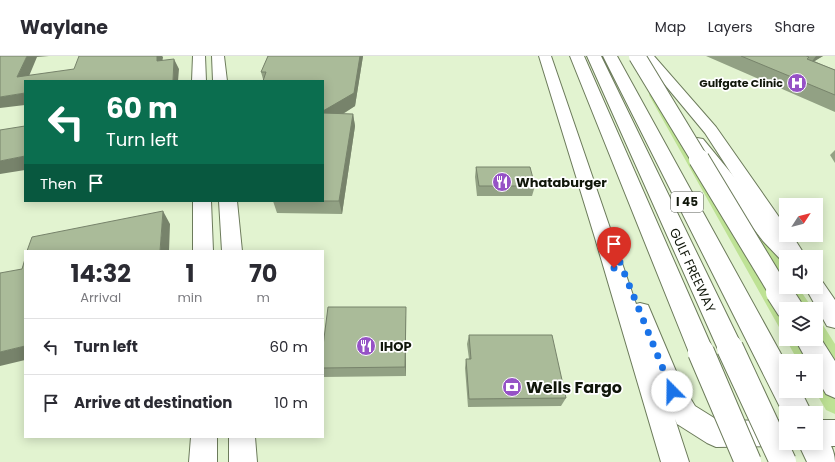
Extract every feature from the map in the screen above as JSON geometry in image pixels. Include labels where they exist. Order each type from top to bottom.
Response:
[{"type":"highway","name":"GULF FREEWAY","points":[[577,56],[748,462]]},
{"type":"highway","name":"GULF FREEWAY","points":[[594,56],[783,462]]},
{"type":"highway","name":"GULF FREEWAY","points":[[610,56],[779,377]]},
{"type":"highway","points":[[628,56],[770,235],[785,250]]},
{"type":"highway","points":[[637,56],[786,302]]},
{"type":"highway","points":[[812,346],[835,385]]},
{"type":"highway","points":[[817,450],[823,462]]},
{"type":"main road","points":[[199,56],[199,80]]},
{"type":"main road","points":[[218,56],[220,80]]},
{"type":"main road","points":[[544,56],[606,243],[675,462]]},
{"type":"main road","points":[[647,56],[711,130],[791,250]]},
{"type":"main road","points":[[202,202],[203,246],[231,243],[227,202]]},
{"type":"main road","points":[[606,243],[617,255],[672,391],[686,415],[716,434],[779,433]]},
{"type":"main road","points":[[819,294],[835,319]]},
{"type":"main road","points":[[823,433],[835,433]]},
{"type":"main road","points":[[203,462],[204,438]]},
{"type":"main road","points":[[242,438],[243,462]]},
{"type":"green space","points":[[651,91],[778,255],[779,294],[803,294],[808,302],[779,302],[779,327],[649,95]]},
{"type":"green space","points":[[823,325],[835,344],[835,414],[826,410],[819,398],[823,398],[823,354],[794,354],[790,346],[823,346]]},
{"type":"building","points":[[0,56],[27,56],[17,77],[74,69],[79,56],[157,56],[157,61],[174,59],[173,80],[24,80],[24,93],[0,97]]},
{"type":"building","points":[[268,56],[360,56],[354,93],[324,110],[324,80],[263,80],[266,72],[261,72]]},
{"type":"building","points":[[741,56],[809,57],[807,59],[835,70],[835,95]]},
{"type":"building","points":[[324,113],[353,114],[339,201],[324,201]]},
{"type":"building","points":[[24,126],[24,156],[0,161],[0,130]]},
{"type":"building","points":[[476,167],[530,167],[535,186],[479,186]]},
{"type":"building","points":[[163,211],[160,250],[27,250],[32,237]]},
{"type":"building","points":[[24,262],[24,346],[0,352],[0,273],[22,269]]},
{"type":"building","name":"IHOP","points":[[328,307],[406,307],[405,367],[324,368],[324,338]]},
{"type":"building","name":"Wells Fargo","points":[[469,335],[552,335],[566,398],[469,399],[466,359],[471,359]]},
{"type":"place","name":"Gulfgate Clinic","points":[[797,83]]},
{"type":"place","name":"Whataburger","points":[[502,182]]},
{"type":"place","name":"IHOP","points":[[366,346]]},
{"type":"place","name":"Wells Fargo","points":[[512,387]]},
{"type":"route","points":[[614,268],[606,243],[617,255],[672,391]]}]
